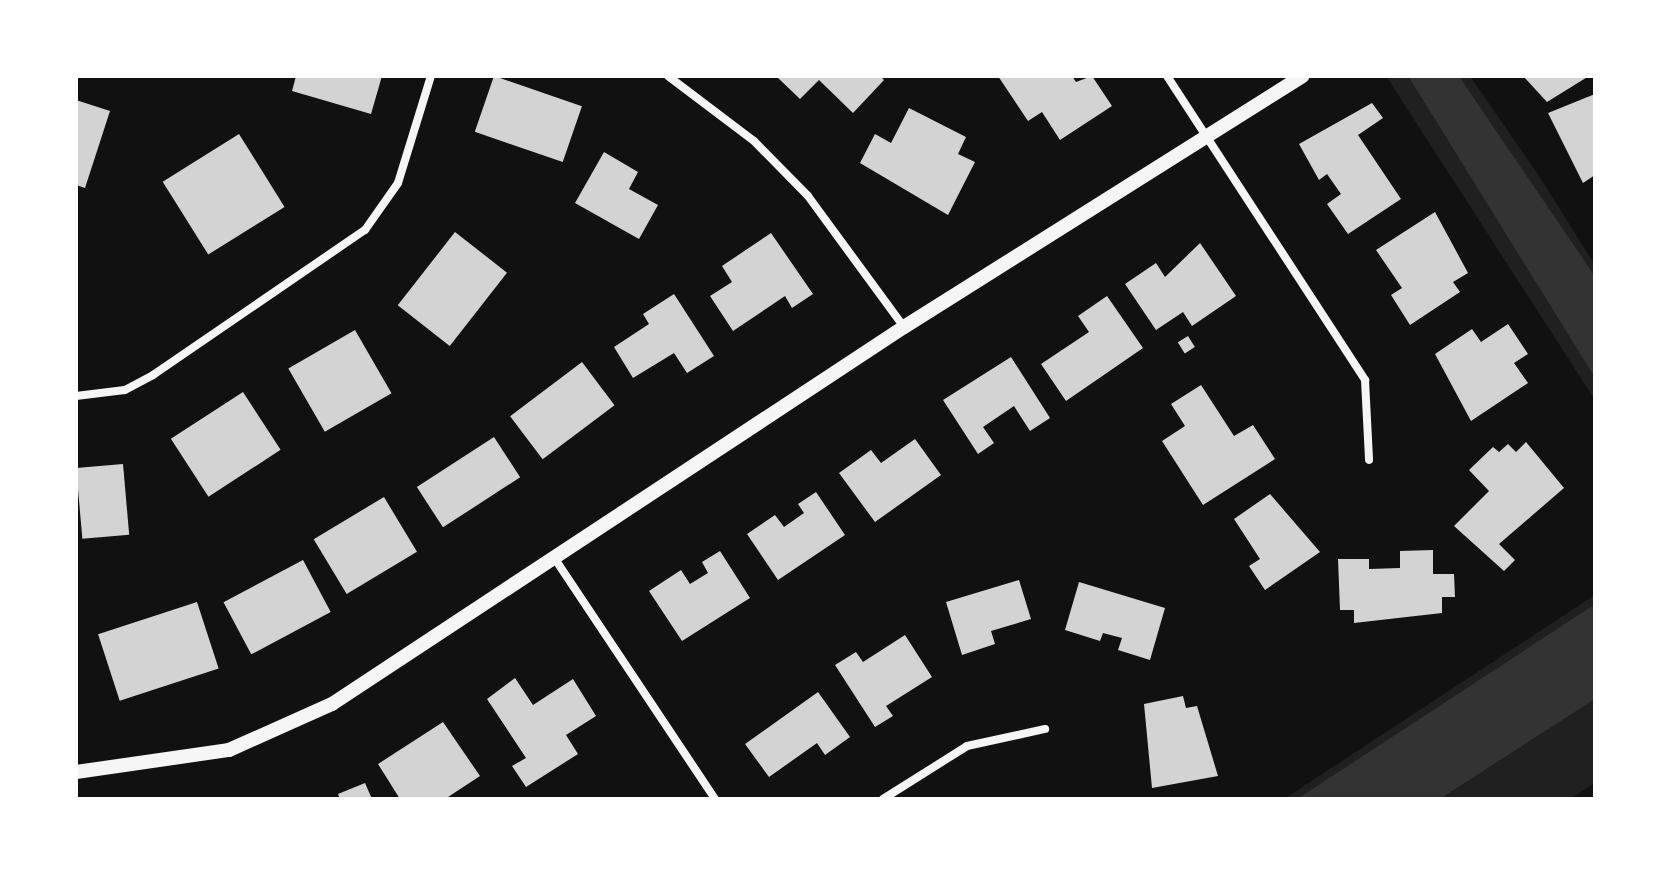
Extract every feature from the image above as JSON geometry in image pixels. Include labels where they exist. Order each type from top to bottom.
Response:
[{"type":"street","points":[[76,396],[98,396],[153,375],[365,230],[398,183],[431,76]]},
{"type":"street","points":[[668,76],[754,141],[808,196],[904,327]]},
{"type":"street","points":[[1167,76],[1365,380],[1369,460]]},
{"type":"street","points":[[76,772],[176,763],[284,728],[555,559],[904,327],[1303,76]]},
{"type":"street","points":[[555,559],[715,799]]},
{"type":"street","points":[[883,799],[967,746],[1045,729]]},
{"type":"shaded area","points":[[1386,76],[1408,76],[1595,378],[1595,400]]},
{"type":"shaded area","points":[[1408,76],[1459,76],[1595,277],[1595,378]]},
{"type":"shaded area","points":[[1459,76],[1470,76],[1539,176],[1595,265],[1595,277]]},
{"type":"shaded area","points":[[1595,595],[1595,604],[1577,616],[1297,799],[1284,799]]},
{"type":"shaded area","points":[[1595,604],[1595,699],[1440,799],[1297,799]]},
{"type":"shaded area","points":[[1595,699],[1595,783],[1570,799],[1440,799]]},
{"type":"building","points":[[296,76],[382,76],[371,114],[292,91]]},
{"type":"building","points":[[494,76],[582,106],[563,162],[475,132]]},
{"type":"building","points":[[776,76],[880,76],[884,80],[853,113],[819,80],[800,99]]},
{"type":"building","points":[[998,76],[1072,76],[1076,82],[1092,76],[1112,106],[1060,140],[1042,112],[1028,121]]},
{"type":"building","points":[[1523,76],[1589,76],[1547,102]]},
{"type":"building","points":[[1595,94],[1595,175],[1583,183],[1548,113]]},
{"type":"building","points":[[76,100],[110,111],[85,188],[76,185]]},
{"type":"building","points":[[1372,103],[1383,118],[1358,135],[1401,199],[1348,234],[1327,204],[1341,194],[1327,174],[1319,180],[1299,144]]},
{"type":"building","points":[[909,108],[966,137],[958,154],[975,162],[948,215],[860,163],[875,134],[891,143]]},
{"type":"building","points":[[239,134],[285,207],[208,255],[163,182]]},
{"type":"building","points":[[604,152],[638,172],[629,189],[658,205],[639,239],[575,203]]},
{"type":"building","points":[[1435,212],[1468,273],[1453,282],[1460,292],[1410,325],[1391,295],[1402,288],[1376,250]]},
{"type":"building","points":[[455,232],[507,273],[450,346],[398,305]]},
{"type":"building","points":[[771,233],[813,294],[792,308],[785,296],[733,331],[710,296],[732,282],[722,266]]},
{"type":"building","points":[[1200,243],[1236,296],[1192,326],[1183,312],[1156,330],[1125,284],[1156,263],[1165,277]]},
{"type":"building","points":[[674,294],[714,356],[687,373],[674,353],[633,378],[614,347],[649,324],[643,314]]},
{"type":"building","points":[[1107,296],[1143,348],[1066,401],[1041,364],[1089,332],[1078,316]]},
{"type":"building","points":[[1508,324],[1528,354],[1514,363],[1528,383],[1471,421],[1435,354],[1472,329],[1481,342]]},
{"type":"building","points":[[355,330],[392,393],[325,432],[288,368]]},
{"type":"building","points":[[1188,336],[1195,347],[1185,353],[1178,342]]},
{"type":"building","points":[[1011,357],[1050,418],[1030,431],[1014,406],[983,427],[994,443],[978,454],[943,400]]},
{"type":"building","points":[[582,362],[614,405],[543,459],[510,416]]},
{"type":"building","points":[[1201,385],[1234,436],[1253,425],[1275,459],[1203,505],[1162,441],[1185,426],[1171,404]]},
{"type":"building","points":[[243,392],[281,450],[208,497],[171,439]]},
{"type":"building","points":[[494,437],[520,477],[443,527],[417,487]]},
{"type":"building","points":[[915,439],[941,475],[875,522],[839,473],[871,450],[881,463]]},
{"type":"building","points":[[1526,442],[1564,488],[1499,544],[1515,560],[1504,571],[1454,526],[1489,491],[1469,470],[1493,447],[1499,452],[1508,444],[1516,452]]},
{"type":"building","points":[[123,464],[129,535],[82,539],[76,468]]},
{"type":"building","points":[[816,492],[845,535],[778,580],[747,534],[775,515],[784,527],[804,513],[798,504]]},
{"type":"building","points":[[1270,494],[1320,552],[1265,590],[1249,566],[1260,559],[1234,519]]},
{"type":"building","points":[[384,497],[417,552],[347,594],[314,539]]},
{"type":"building","points":[[1433,550],[1433,574],[1454,574],[1455,597],[1442,597],[1442,613],[1354,623],[1354,610],[1340,610],[1338,559],[1369,559],[1369,569],[1400,568],[1400,551]]},
{"type":"building","points":[[720,551],[750,598],[682,641],[649,591],[681,570],[690,584],[708,573],[702,562]]},
{"type":"building","points":[[303,560],[331,612],[251,654],[224,602]]},
{"type":"building","points":[[1019,580],[1031,619],[991,631],[995,644],[962,655],[946,602]]},
{"type":"building","points":[[1079,582],[1165,608],[1150,660],[1118,650],[1122,638],[1103,633],[1100,641],[1065,630]]},
{"type":"building","points":[[197,602],[219,669],[120,701],[98,634]]},
{"type":"building","points":[[905,635],[932,677],[886,706],[893,716],[875,727],[835,665],[856,652],[863,662]]},
{"type":"building","points":[[515,678],[533,705],[573,679],[596,716],[566,735],[578,754],[526,787],[512,766],[526,758],[487,699]]},
{"type":"building","points":[[818,692],[850,737],[825,755],[817,743],[769,777],[745,744]]},
{"type":"building","points":[[1183,696],[1186,708],[1197,706],[1218,776],[1152,788],[1144,704]]},
{"type":"building","points":[[443,722],[480,776],[445,799],[400,799],[378,764]]},
{"type":"building","points":[[365,783],[372,799],[340,799],[338,794]]}]
